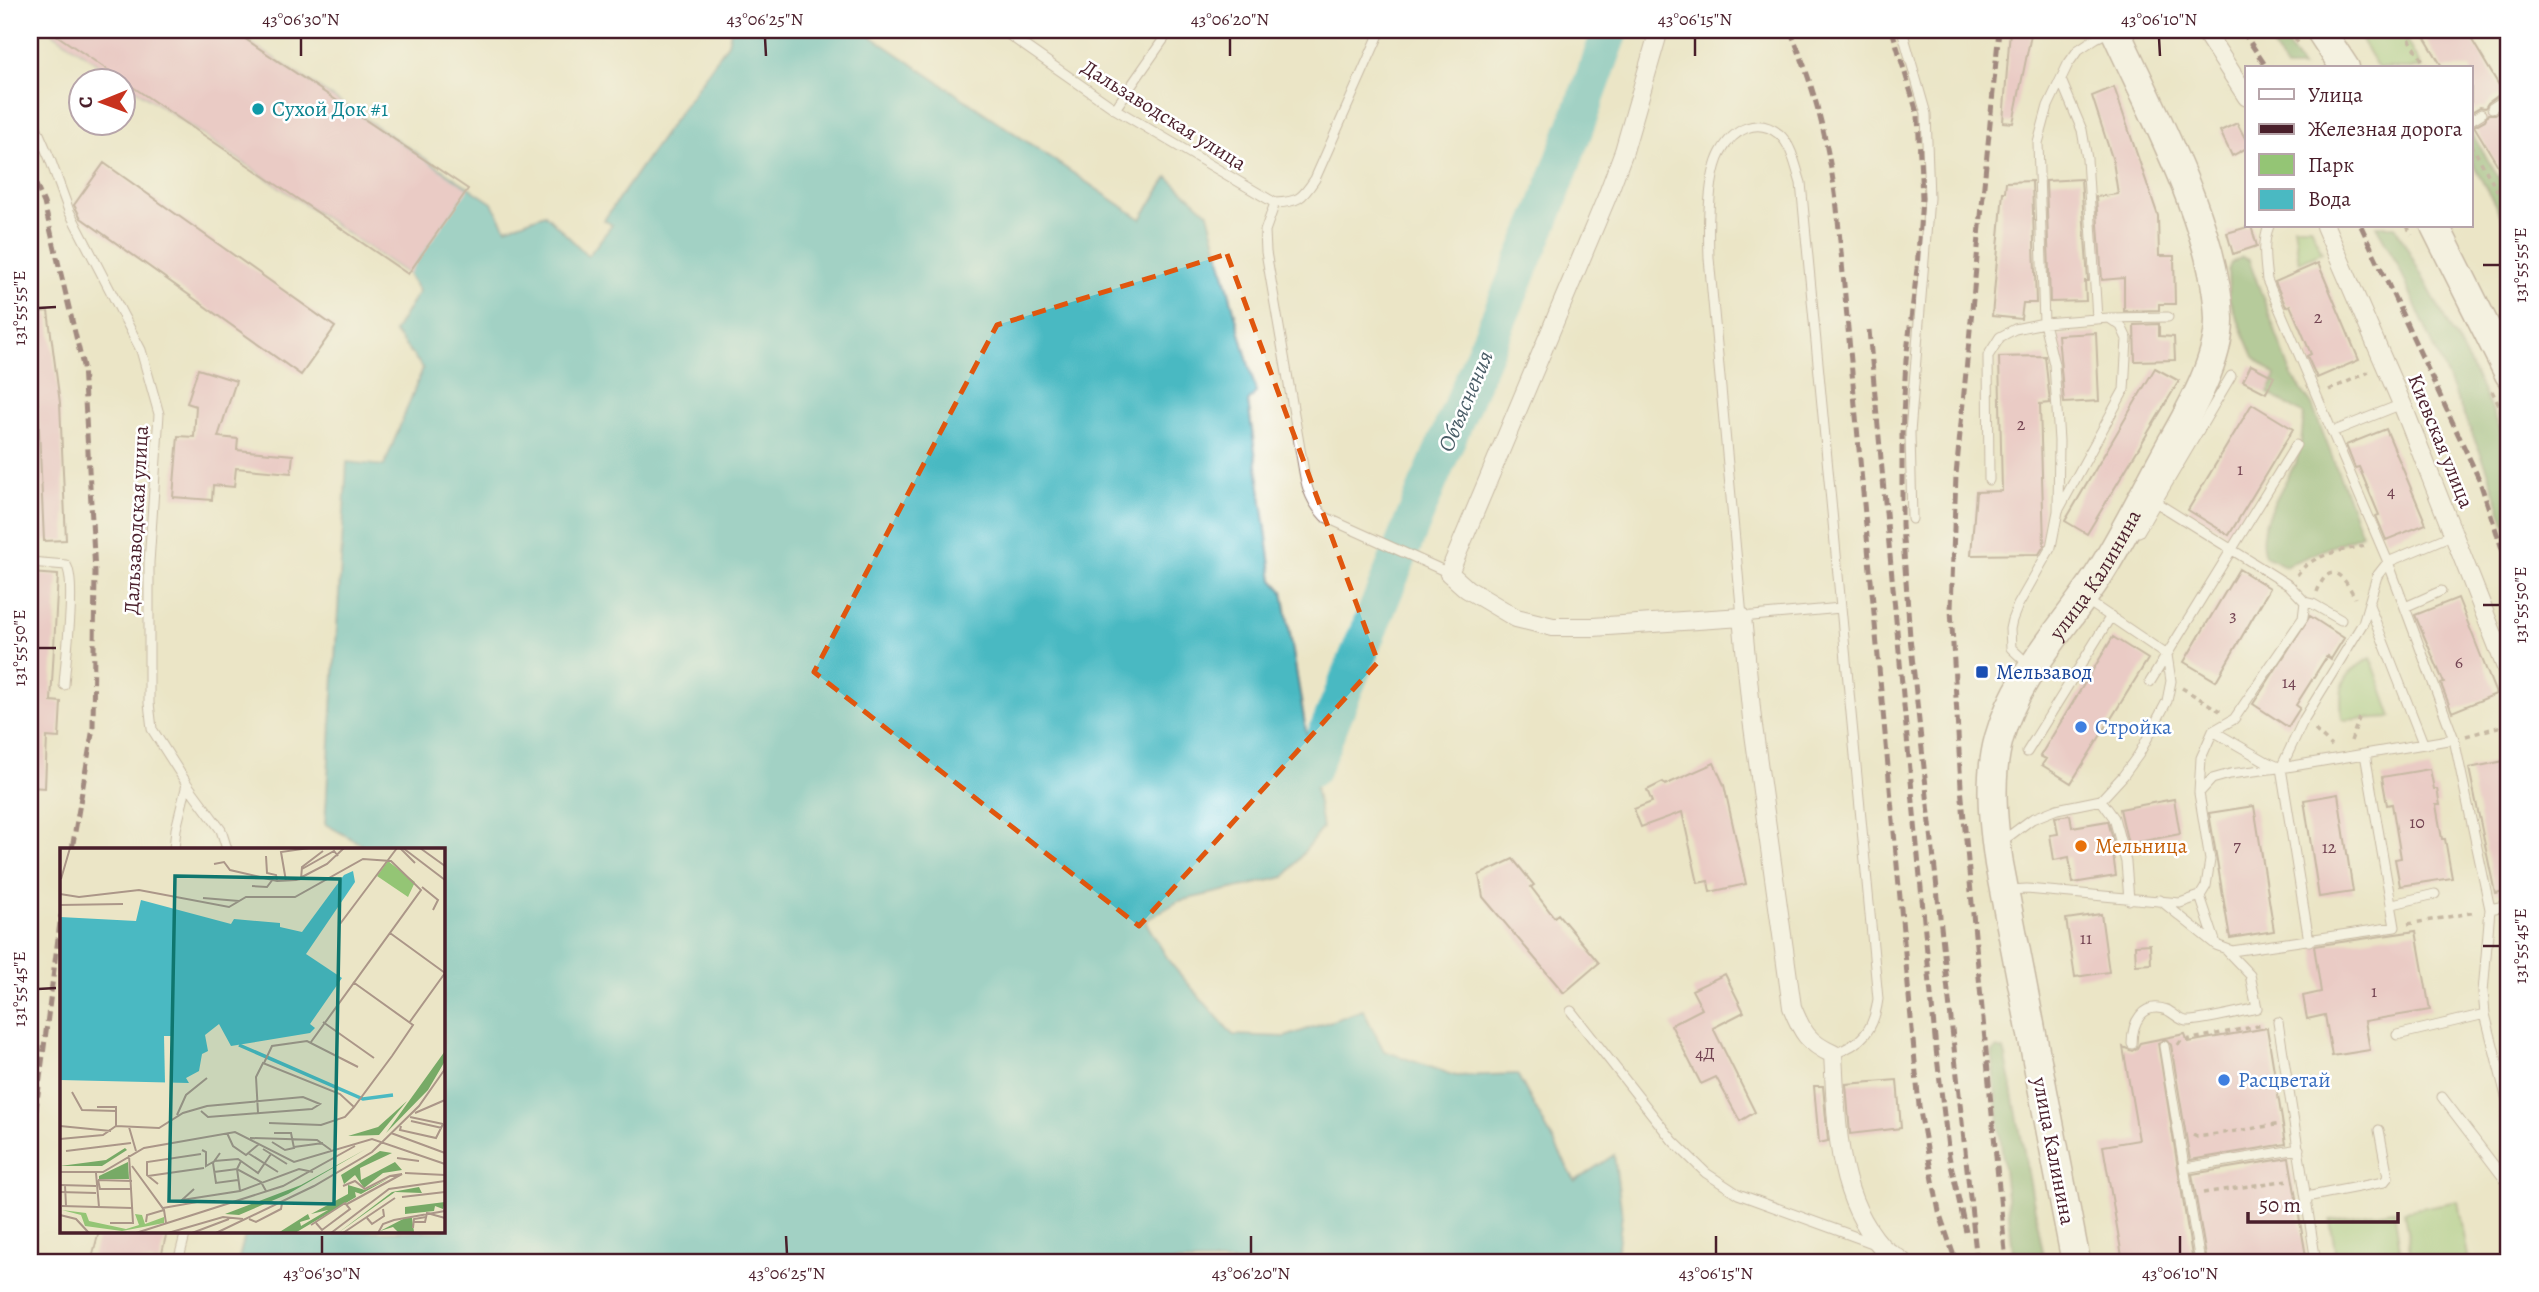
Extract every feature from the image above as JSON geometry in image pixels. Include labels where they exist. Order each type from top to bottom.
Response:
[{"type":"main road","name":"улица Калинина","points":[[2076,1262],[1996,845],[1992,783],[1999,737],[2015,698],[2033,668],[2093,599],[2098,576],[2182,426],[2215,349],[2219,320],[2206,246],[2180,173],[2115,30]]},
{"type":"main road","points":[[2320,30],[2343,66]]},
{"type":"main road","points":[[2436,228],[2509,374]]},
{"type":"street","points":[[1660,30],[1606,199],[1449,573],[1467,589],[1516,618],[1553,627],[1593,627],[1742,617],[1752,719],[1792,1007],[1801,1029],[1815,1046],[1833,1054],[1839,1138],[1850,1195],[1882,1247],[1903,1262]]},
{"type":"street","points":[[2204,30],[2245,94]]},
{"type":"street","name":"Киевская улица","points":[[2326,228],[2402,404],[2509,675]]},
{"type":"lane","name":"Дальзаводская улица","points":[[1002,30],[1115,109],[1275,203]]},
{"type":"lane","points":[[1115,109],[1170,30]]},
{"type":"lane","points":[[1381,30],[1315,179],[1305,195],[1292,202],[1275,203],[1265,231],[1266,252],[1307,490],[1314,505],[1325,517],[1449,573]]},
{"type":"lane","points":[[1902,30],[1926,114],[1929,198],[1910,433],[1912,519]]},
{"type":"lane","points":[[2033,668],[2011,648],[2010,629],[2018,605],[2051,547],[2058,511],[2059,441],[2054,364],[2044,323],[2038,142],[2048,106],[2078,50],[2115,30]]},
{"type":"lane","points":[[2060,80],[2082,130],[2087,159],[2097,318]]},
{"type":"lane","points":[[2491,108],[2509,97]]},
{"type":"lane","name":"Дальзаводская улица","points":[[30,113],[69,211],[141,350],[159,414],[149,563],[149,703],[152,729],[187,784],[221,830],[227,848]]},
{"type":"lane","points":[[2472,119],[2481,114]]},
{"type":"lane","points":[[1833,1054],[1850,1049],[1871,1027],[1878,999],[1801,183],[1791,152],[1779,134],[1759,125],[1740,130],[1721,152],[1712,184],[1708,223],[1742,617],[1841,608]]},
{"type":"lane","points":[[2268,228],[2265,234],[2267,280],[2388,562],[2454,739],[2490,909],[2483,992],[2485,1014],[2509,1108]]},
{"type":"lane","points":[[1989,480],[1988,356],[2000,337],[2015,329],[2044,323],[2097,318],[2168,317]]},
{"type":"lane","points":[[2058,511],[2124,390],[2127,339],[2121,326],[2109,318]]},
{"type":"lane","points":[[2136,537],[2231,376]]},
{"type":"lane","points":[[2332,432],[2402,404]]},
{"type":"lane","points":[[2150,682],[2296,445]]},
{"type":"lane","points":[[2157,503],[2290,586],[2309,603],[2341,620]]},
{"type":"lane","points":[[2309,941],[2281,768],[2304,719],[2363,623],[2377,576],[2388,562],[2454,534]]},
{"type":"lane","points":[[30,562],[66,565],[70,570],[71,596],[64,685]]},
{"type":"lane","points":[[2405,607],[2441,591]]},
{"type":"lane","points":[[1996,845],[2017,833],[2032,819],[2057,809],[2101,800],[2139,754],[2167,701],[2171,681],[2167,656],[2111,616],[2093,599]]},
{"type":"lane","points":[[2005,890],[2095,894],[2129,900],[2180,903],[2200,896],[2206,886],[2210,860],[2199,793],[2201,758],[2213,731],[2234,719],[2303,618],[2309,603]]},
{"type":"lane","points":[[2370,605],[2423,743]]},
{"type":"lane","points":[[2027,752],[2111,616]]},
{"type":"lane","points":[[2213,731],[2281,768]]},
{"type":"lane","points":[[2199,793],[2212,779],[2230,774],[2454,739]]},
{"type":"lane","points":[[2160,900],[2216,945],[2232,951],[2395,927],[2365,754]]},
{"type":"lane","points":[[174,848],[187,784]]},
{"type":"lane","points":[[2101,800],[2117,829],[2126,862],[2129,900]]},
{"type":"lane","points":[[2393,904],[2435,894]]},
{"type":"lane","points":[[2200,896],[2216,945]]},
{"type":"lane","points":[[2490,909],[2509,905]]},
{"type":"lane","points":[[2132,1044],[2134,1022],[2141,1014],[2151,1009],[2164,1009],[2185,1021],[2257,1008],[2250,975],[2226,950]]},
{"type":"lane","points":[[1571,1011],[1673,1141],[1706,1173],[1738,1194],[1882,1247]]},
{"type":"lane","points":[[2397,1035],[2485,1014]]},
{"type":"lane","points":[[2278,1022],[2316,1262]]},
{"type":"lane","points":[[2164,1045],[2200,1262]]},
{"type":"lane","points":[[2442,1097],[2509,1185]]},
{"type":"lane","points":[[2306,1197],[2384,1182],[2388,1177],[2379,1130]]},
{"type":"lane","points":[[2185,1168],[2299,1149]]},
{"type":"lane","points":[[178,1262],[186,1232]]},
{"type":"path","points":[[2404,30],[2426,66]]},
{"type":"path","points":[[2472,146],[2509,212]]},
{"type":"path","points":[[2317,395],[2369,373],[2370,369]]},
{"type":"path","points":[[2290,586],[2303,567],[2310,562],[2345,550],[2380,544]]},
{"type":"path","points":[[2309,603],[2322,578],[2328,573],[2335,573],[2344,578],[2354,596],[2363,623]]},
{"type":"path","points":[[2171,681],[2202,701]]},
{"type":"path","points":[[2304,719],[2345,758],[2359,718]]},
{"type":"path","points":[[2454,739],[2509,724]]},
{"type":"path","points":[[2395,927],[2490,909]]},
{"type":"path","points":[[2180,1056],[2178,1043],[2181,1041],[2278,1022]]},
{"type":"path","points":[[2191,1132],[2197,1137],[2294,1122]]},
{"type":"path","points":[[2200,1200],[2200,1195],[2204,1193],[2303,1178]]},
{"type":"highlighted area","points":[[1227,254],[1378,662],[1139,926],[814,672],[997,325]]},
{"type":"green space","points":[[2262,30],[2278,30],[2301,66],[2285,66]]},
{"type":"green space","points":[[2355,30],[2400,30],[2421,66],[2377,66]]},
{"type":"green space","points":[[2472,134],[2509,195],[2509,230],[2472,163]]},
{"type":"green space","points":[[2294,228],[2311,228],[2322,252],[2299,262]]},
{"type":"green space","points":[[2377,228],[2396,228],[2470,365],[2509,447],[2509,535],[2486,465],[2397,263]]},
{"type":"green space","points":[[2242,257],[2249,260],[2292,376],[2312,405],[2362,534],[2285,566],[2265,556],[2263,532],[2272,507],[2297,459],[2304,415],[2268,393],[2276,376],[2254,357],[2229,299],[2228,271],[2231,263]]},
{"type":"green space","points":[[2371,658],[2392,717],[2342,720],[2341,698],[2344,682],[2353,670]]},
{"type":"green space","points":[[1997,1048],[2004,1050],[2006,1057],[2045,1262],[2014,1262],[1992,1059]]},
{"type":"green space","points":[[2458,1201],[2469,1262],[2412,1262],[2404,1211]]},
{"type":"green space","points":[[2394,1210],[2402,1262],[2337,1262],[2330,1220]]},
{"type":"water","points":[[49,30],[231,30],[492,203],[506,228],[545,214],[588,256],[612,225],[604,220],[728,43],[731,30],[862,30],[1141,219],[1168,177],[1208,213],[1256,392],[1248,402],[1273,580],[1283,591],[1322,828],[1285,877],[1179,901],[1145,921],[1171,964],[1233,1035],[1285,1037],[1363,1010],[1384,1051],[1456,1076],[1517,1074],[1575,1181],[1614,1155],[1622,1215],[1616,1262],[238,1262],[246,1232],[444,1232],[444,848],[360,848],[361,844],[325,824],[347,462],[384,466],[423,368],[394,332],[419,291],[408,274],[136,89],[136,66],[102,66]]},
{"type":"building","name":"Сухой Док #1","points":[[49,30],[232,30],[468,189],[408,274],[136,89],[136,66],[102,66]]},
{"type":"building","points":[[2010,30],[2032,30],[2013,123],[2003,122]]},
{"type":"building","points":[[2420,30],[2466,30],[2503,92],[2485,108],[2480,107],[2472,111],[2472,66],[2442,66]]},
{"type":"building","points":[[2114,87],[2158,216],[2159,256],[2174,256],[2175,304],[2159,304],[2159,310],[2124,311],[2124,278],[2102,280],[2096,197],[2118,194],[2113,161],[2092,96]]},
{"type":"building","points":[[2509,105],[2509,184],[2474,126],[2485,120],[2488,114],[2495,114]]},
{"type":"building","points":[[2237,123],[2245,138],[2245,149],[2232,156],[2220,131]]},
{"type":"building","points":[[104,163],[335,327],[301,375],[81,218],[74,205]]},
{"type":"building","points":[[2081,179],[2088,281],[2085,281],[2086,301],[2050,302],[2046,181]]},
{"type":"building","points":[[2032,181],[2036,303],[2023,303],[2021,319],[1992,316],[2003,192],[2006,182]]},
{"type":"building","points":[[2252,228],[2257,246],[2233,254],[2227,233]]},
{"type":"building","points":[[2318,263],[2359,360],[2317,378],[2307,356],[2311,354],[2290,305],[2286,307],[2275,282]]},
{"type":"building","points":[[48,311],[60,403],[66,540],[44,541],[38,406],[30,343],[30,313]]},
{"type":"building","points":[[2159,324],[2159,336],[2174,337],[2175,360],[2135,361],[2134,325]]},
{"type":"building","points":[[2096,333],[2099,401],[2064,403],[2058,335]]},
{"type":"building","points":[[2045,356],[2050,403],[2040,404],[2044,546],[2039,554],[1971,555],[1976,492],[2002,491],[1999,357]]},
{"type":"building","points":[[2251,365],[2274,377],[2266,393],[2243,381]]},
{"type":"building","points":[[2155,368],[2179,381],[2087,534],[2065,521]]},
{"type":"building","points":[[198,369],[236,381],[218,437],[238,439],[237,450],[293,455],[291,473],[236,468],[234,487],[213,485],[212,500],[173,497],[178,436],[194,437],[196,406],[187,403]]},
{"type":"building","points":[[2252,404],[2293,429],[2229,535],[2188,510]]},
{"type":"building","points":[[2386,429],[2426,524],[2386,540],[2376,516],[2379,515],[2359,467],[2355,468],[2346,445]]},
{"type":"building","points":[[2239,569],[2270,588],[2216,681],[2184,662]]},
{"type":"building","points":[[30,573],[58,575],[51,701],[61,702],[59,738],[47,737],[45,788],[30,787]]},
{"type":"building","points":[[2458,598],[2496,694],[2452,712],[2441,684],[2444,683],[2415,615]]},
{"type":"building","points":[[2310,616],[2344,638],[2331,659],[2327,656],[2296,705],[2300,708],[2288,727],[2253,704]]},
{"type":"building","name":"Стройка","points":[[2113,637],[2148,659],[2071,783],[2042,765],[2046,759],[2040,756]]},
{"type":"building","points":[[2509,760],[2509,890],[2495,893],[2469,768]]},
{"type":"building","points":[[1714,763],[1724,785],[1746,884],[1710,892],[1708,881],[1698,883],[1682,812],[1641,827],[1634,809],[1652,802],[1647,790]]},
{"type":"building","points":[[2430,769],[2434,789],[2437,789],[2440,805],[2436,805],[2452,878],[2400,886],[2395,859],[2401,858],[2392,804],[2387,805],[2382,777]]},
{"type":"building","points":[[2338,794],[2353,892],[2319,897],[2304,800]]},
{"type":"building","points":[[2174,799],[2180,834],[2128,844],[2120,809]]},
{"type":"building","points":[[2254,806],[2274,931],[2230,938],[2209,813]]},
{"type":"building","name":"Мельница","points":[[2070,815],[2072,827],[2108,821],[2115,847],[2112,847],[2116,876],[2073,883],[2069,857],[2054,860],[2050,835],[2058,834],[2055,817]]},
{"type":"building","points":[[1513,859],[1534,885],[1531,887],[1554,917],[1558,914],[1599,963],[1564,993],[1483,897],[1479,875]]},
{"type":"building","points":[[2101,914],[2109,972],[2075,977],[2066,919]]},
{"type":"building","points":[[2416,931],[2430,1010],[2365,1021],[2370,1050],[2332,1056],[2325,1015],[2307,1019],[2303,996],[2321,992],[2314,946]]},
{"type":"building","points":[[2150,944],[2151,964],[2136,965],[2135,945]]},
{"type":"building","points":[[1725,974],[1744,1012],[1713,1028],[1755,1112],[1740,1121],[1716,1077],[1701,1084],[1671,1025],[1702,1009],[1692,990]]},
{"type":"building","points":[[2267,1028],[2286,1144],[2190,1160],[2171,1045],[2166,1039],[2158,1043],[2193,1262],[2123,1262],[2103,1146],[2139,1140],[2123,1047],[2132,1051],[2140,1043],[2185,1034],[2188,1042]]},
{"type":"building","points":[[1897,1080],[1901,1128],[1850,1134],[1846,1084]]},
{"type":"building","points":[[1814,1086],[1823,1086],[1828,1141],[1819,1143]]},
{"type":"building","points":[[2289,1158],[2307,1262],[2207,1262],[2192,1174]]},
{"type":"building","points":[[99,1232],[167,1232],[160,1262],[91,1262]]},
{"type":"waterway","name":"Объяснения","points":[[1312,769],[1429,482],[1546,208],[1611,30]]},
{"type":"railway","points":[[1790,30],[1820,117],[1837,208],[1919,1106],[1939,1212],[1956,1262]]},
{"type":"railway","points":[[1892,30],[1918,116],[1922,198],[1906,360],[1902,434],[1902,525],[1910,637],[1977,1262]]},
{"type":"railway","points":[[1999,30],[1956,475],[1951,609],[1961,787],[2006,1262]]},
{"type":"railway","points":[[2242,30],[2266,66]]},
{"type":"railway","points":[[30,171],[44,203],[83,366],[95,572],[93,728],[72,848]]},
{"type":"railway","points":[[2362,228],[2479,479],[2509,570]]},
{"type":"railway","points":[[1869,330],[1936,1049],[1949,1156],[1966,1232]]},
{"type":"railway","points":[[30,1156],[60,923]]},
{"type":"place","name":"Сухой Док #1","points":[[258,109]]},
{"type":"place","name":"Мельзавод","points":[[1982,672]]},
{"type":"place","name":"Стройка","points":[[2081,727]]},
{"type":"place","name":"Мельница","points":[[2081,846]]},
{"type":"place","name":"Расцветай","points":[[2224,1080]]}]
